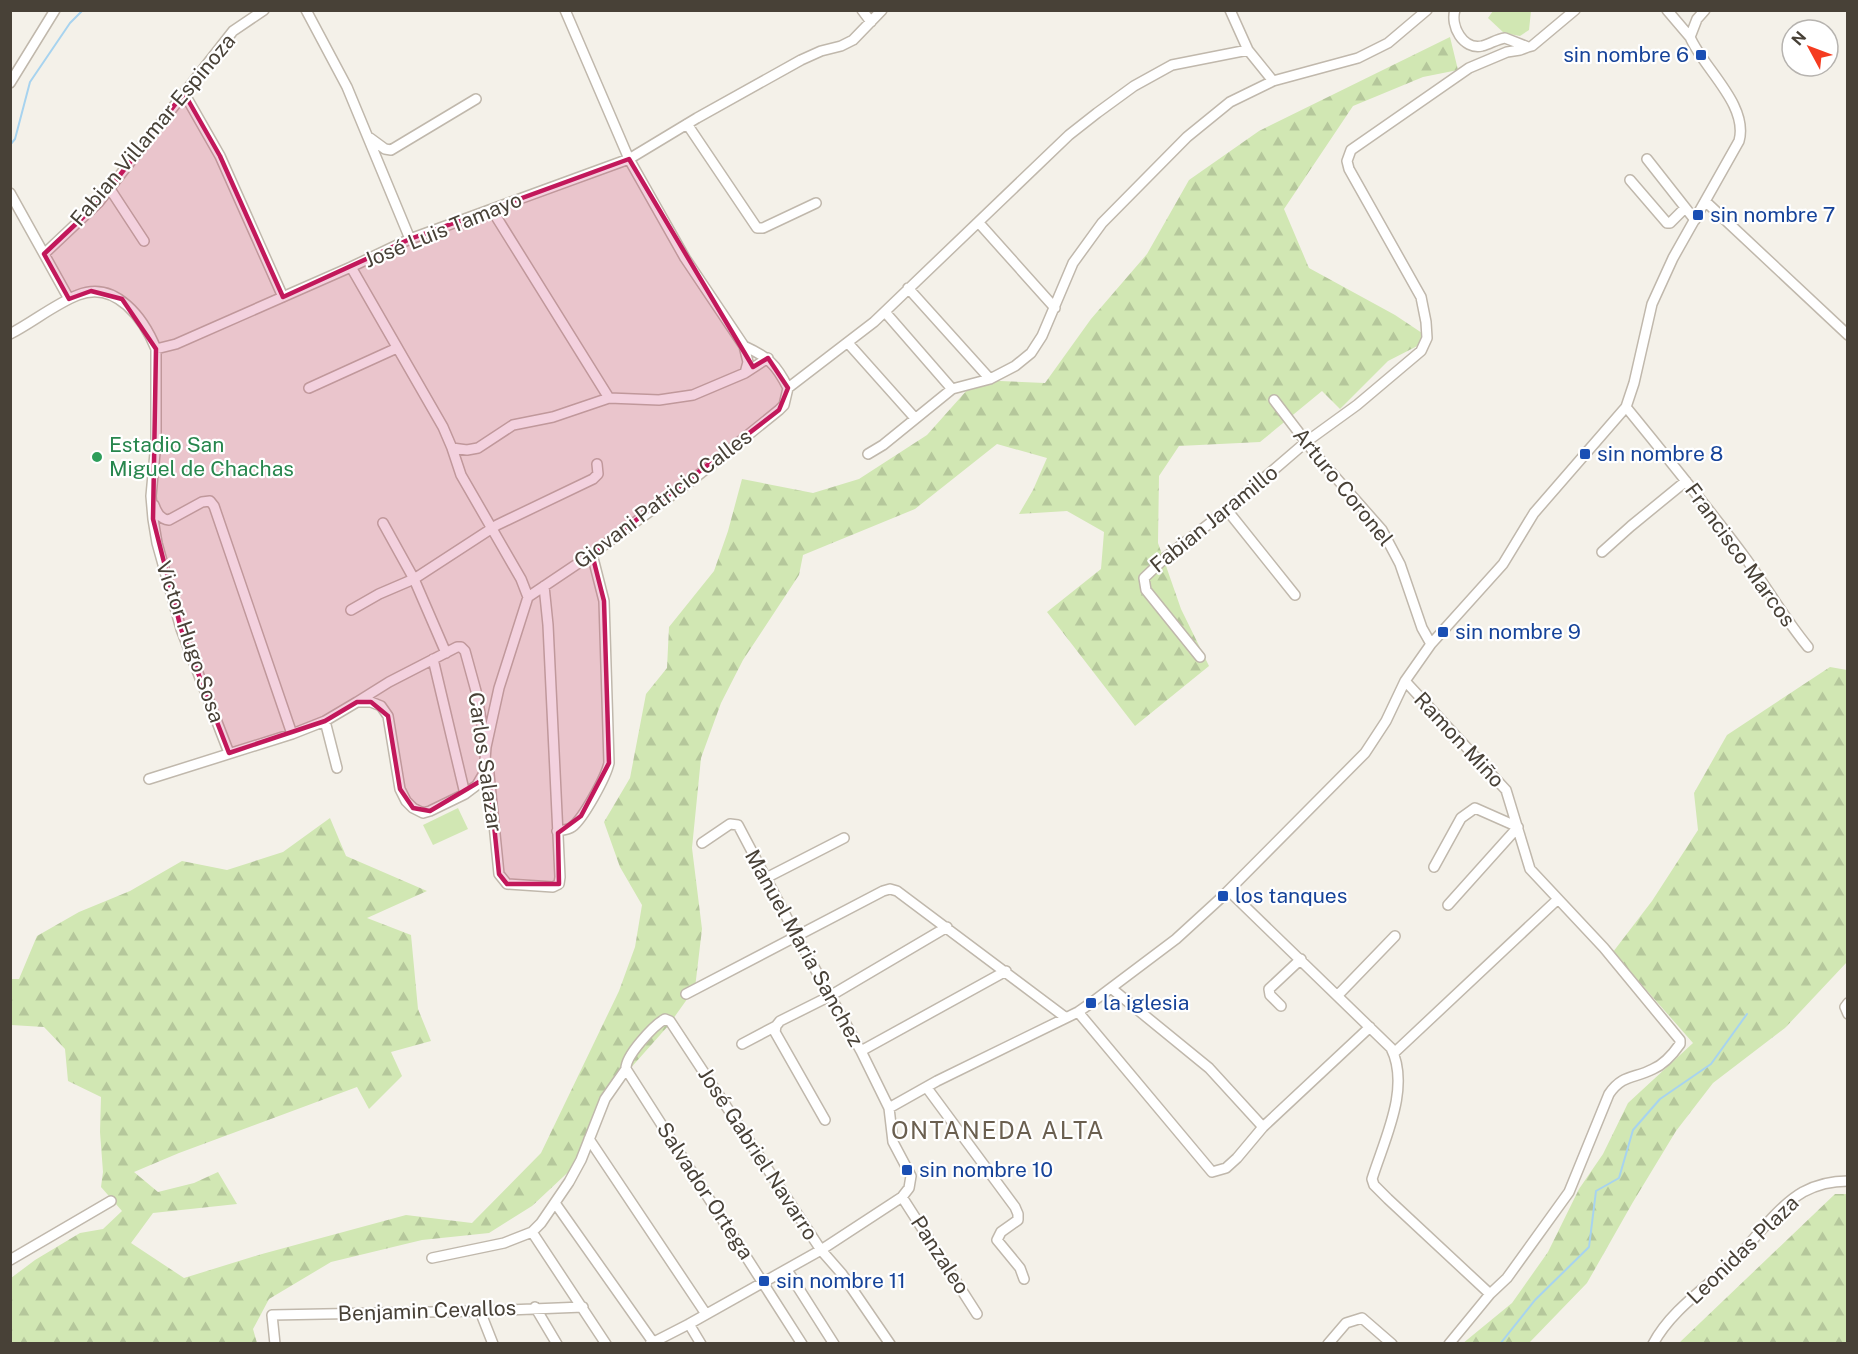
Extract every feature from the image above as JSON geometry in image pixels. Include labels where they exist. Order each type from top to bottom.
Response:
[{"type":"street","points":[[10,83],[55,10]]},
{"type":"street","name":"Fabian Villamar Espinoza","points":[[44,254],[84,218],[110,189],[233,31],[264,10]]},
{"type":"street","points":[[306,10],[347,87],[410,239]]},
{"type":"street","points":[[565,10],[629,159],[685,258],[744,346],[748,362],[745,373]]},
{"type":"street","points":[[862,10],[872,22]]},
{"type":"street","name":"José Luis Tamayo","points":[[156,349],[176,344],[410,239],[629,159],[801,60],[853,40],[882,10]]},
{"type":"street","points":[[1230,10],[1248,50],[1273,81]]},
{"type":"street","points":[[868,454],[883,445],[914,417],[952,389],[990,379],[1015,366],[1031,353],[1042,336],[1073,263],[1102,224],[1187,137],[1230,102],[1273,81],[1359,58],[1388,43],[1427,10]]},
{"type":"street","points":[[1455,10],[1453,22],[1456,31],[1468,42],[1482,46],[1505,38],[1528,47],[1536,44],[1575,10]]},
{"type":"street","points":[[888,1108],[1078,1012],[1176,939],[1229,891],[1365,753],[1386,721],[1405,681],[1431,644],[1503,564],[1534,513],[1626,407],[1634,383],[1652,304],[1673,258],[1739,141],[1741,126],[1737,111],[1690,37],[1667,10]]},
{"type":"street","points":[[1690,37],[1697,20],[1706,10]]},
{"type":"street","name":"Fabian Jaramillo","points":[[1200,657],[1146,590],[1144,578],[1166,557],[1227,510],[1306,442],[1357,405],[1421,351],[1427,338],[1421,297],[1349,169],[1347,160],[1350,150],[1469,68],[1507,52],[1528,47]]},
{"type":"street","name":"Giovani Patricio Calles","points":[[528,597],[592,554],[691,481],[779,410],[784,405],[788,388],[885,312],[1069,135],[1134,86],[1172,65],[1248,50]]},
{"type":"street","points":[[184,93],[220,156],[283,297]]},
{"type":"street","points":[[368,136],[385,149],[391,150],[476,99]]},
{"type":"street","points":[[687,124],[755,227],[763,228],[816,203]]},
{"type":"street","points":[[1647,159],[1695,220]]},
{"type":"street","points":[[1630,180],[1667,223],[1670,223],[1685,208]]},
{"type":"street","points":[[110,189],[144,241]]},
{"type":"street","points":[[10,193],[69,299]]},
{"type":"street","points":[[1706,201],[1848,335]]},
{"type":"street","points":[[492,210],[609,398]]},
{"type":"street","points":[[979,224],[1055,308]]},
{"type":"street","points":[[351,267],[443,427],[461,475],[476,505],[493,529],[521,579],[528,597],[499,688],[486,747],[484,773],[477,785],[465,794],[423,813],[413,808],[406,801],[400,789],[388,716],[381,706],[371,702],[357,702]]},
{"type":"street","points":[[908,288],[990,379]]},
{"type":"street","points":[[10,334],[69,299],[91,291],[108,293],[122,299],[142,323],[156,349]]},
{"type":"street","points":[[885,312],[952,389]]},
{"type":"street","points":[[848,343],[914,417]]},
{"type":"street","points":[[744,346],[768,358],[782,375],[788,388]]},
{"type":"street","points":[[309,388],[397,348]]},
{"type":"street","name":"Victor Hugo Sosa","points":[[156,349],[156,442],[151,496],[157,543],[181,629],[229,753]]},
{"type":"street","points":[[452,448],[466,450],[478,448],[513,425],[553,417],[609,398],[659,399],[693,395],[745,373],[768,358]]},
{"type":"street","name":"Arturo Coronel","points":[[1274,400],[1306,442],[1382,530],[1400,564],[1422,628],[1431,644]]},
{"type":"street","name":"Francisco Marcos","points":[[1626,407],[1746,558],[1788,623],[1808,647]]},
{"type":"street","points":[[351,610],[379,594],[414,579],[497,525],[593,479],[598,474],[597,464]]},
{"type":"street","points":[[1602,552],[1686,481]]},
{"type":"street","points":[[151,496],[159,515],[169,520],[202,502],[210,501],[214,506],[292,734]]},
{"type":"street","points":[[1227,510],[1294,595]]},
{"type":"street","points":[[149,779],[292,734],[325,721],[381,686],[446,653],[414,579],[383,523]]},
{"type":"street","points":[[544,586],[548,625],[557,831],[571,827],[581,816],[604,778],[609,763],[603,601],[592,554]]},
{"type":"street","name":"Carlos Salazar","points":[[446,653],[461,647],[465,651],[476,691],[486,747],[499,874],[502,879],[507,884],[553,887],[559,884],[557,831]]},
{"type":"street","points":[[433,659],[465,794]]},
{"type":"street","name":"Ramon Miño","points":[[1405,681],[1506,790],[1530,869],[1604,948],[1680,1038],[1680,1044],[1664,1064],[1631,1076],[1615,1086],[1597,1118],[1569,1192],[1507,1278],[1490,1294]]},
{"type":"street","points":[[325,721],[337,768]]},
{"type":"street","points":[[1434,867],[1461,819],[1474,808],[1518,827],[1448,905]]},
{"type":"street","name":"Manuel Maria Sanchez","points":[[702,843],[730,824],[736,824],[861,1052],[888,1108],[893,1142],[911,1176],[909,1188],[902,1197]]},
{"type":"street","points":[[766,878],[844,838]]},
{"type":"street","points":[[686,994],[796,935],[890,889],[897,891],[947,927],[1065,1017]]},
{"type":"street","points":[[1229,891],[1387,1043],[1394,1053],[1397,1063],[1397,1092],[1372,1179],[1374,1185],[1490,1294],[1449,1344]]},
{"type":"street","points":[[1394,1053],[1558,899]]},
{"type":"street","points":[[742,1044],[776,1029],[780,1021],[830,996],[947,927]]},
{"type":"street","points":[[1338,995],[1395,936]]},
{"type":"street","points":[[1281,1006],[1270,995],[1269,989],[1301,959]]},
{"type":"street","points":[[861,1052],[1006,971]]},
{"type":"street","points":[[1111,988],[1209,1068],[1263,1127]]},
{"type":"street","points":[[1848,1003],[1845,1007],[1848,1014]]},
{"type":"street","points":[[1078,1012],[1212,1172],[1226,1168],[1238,1158],[1263,1127],[1370,1027]]},
{"type":"street","name":"José Gabriel Navarro","points":[[626,1069],[631,1055],[646,1037],[662,1020],[670,1021],[821,1250],[842,1274],[890,1344]]},
{"type":"street","points":[[776,1029],[825,1120]]},
{"type":"street","points":[[432,1258],[504,1243],[532,1232],[555,1203],[581,1160],[604,1099],[626,1069]]},
{"type":"street","name":"Salvador Ortega","points":[[626,1069],[764,1281],[802,1344]]},
{"type":"street","points":[[927,1088],[1015,1207],[1018,1220],[1000,1232],[997,1240],[1020,1268],[1024,1279]]},
{"type":"street","points":[[589,1139],[706,1314]]},
{"type":"street","name":"Leonidas Plaza","points":[[1653,1344],[1659,1333],[1682,1308],[1732,1262],[1779,1212],[1803,1192],[1833,1181],[1848,1181]]},
{"type":"street","points":[[555,1203],[652,1343],[787,1270],[902,1197]]},
{"type":"street","name":"Panzaleo","points":[[902,1197],[977,1314]]},
{"type":"street","points":[[10,1260],[111,1201]]},
{"type":"street","points":[[532,1232],[606,1344]]},
{"type":"street","points":[[787,1270],[834,1344]]},
{"type":"street","name":"Benjamin Cevallos","points":[[274,1344],[272,1315],[480,1311],[583,1306]]},
{"type":"street","points":[[535,1307],[557,1344]]},
{"type":"street","points":[[480,1311],[493,1344]]},
{"type":"street","points":[[1328,1344],[1346,1323],[1362,1318],[1392,1344]]},
{"type":"street","points":[[689,1324],[701,1344]]},
{"type":"highlighted area","points":[[184,93],[220,156],[283,297],[410,239],[629,159],[753,367],[768,358],[788,388],[779,410],[592,554],[604,601],[609,763],[581,816],[558,833],[559,884],[507,884],[499,874],[489,776],[430,811],[413,808],[400,789],[388,716],[371,702],[357,702],[325,721],[229,753],[181,629],[153,519],[156,349],[122,299],[91,291],[69,299],[44,254],[98,203]]},
{"type":"green space","points":[[1493,11],[1531,11],[1529,30],[1520,36],[1504,33],[1488,18]]},
{"type":"green space","points":[[1450,37],[1458,70],[1423,77],[1353,106],[1284,209],[1309,268],[1395,315],[1431,339],[1388,361],[1340,409],[1322,391],[1260,442],[1179,446],[1159,476],[1158,543],[1181,609],[1209,666],[1135,726],[1047,612],[1101,569],[1104,532],[1067,511],[1019,514],[1047,458],[997,444],[915,509],[803,555],[799,575],[743,660],[721,703],[701,758],[692,848],[702,929],[695,988],[668,1026],[604,1098],[579,1162],[532,1206],[489,1233],[422,1240],[331,1262],[269,1299],[253,1329],[257,1343],[11,1343],[11,1278],[35,1260],[80,1233],[103,1229],[122,1211],[101,1187],[103,1172],[100,1132],[101,1097],[68,1081],[65,1049],[44,1027],[11,1025],[10,979],[19,979],[37,936],[79,912],[130,891],[182,861],[227,870],[283,852],[330,818],[346,856],[427,891],[367,918],[411,935],[418,1009],[431,1041],[391,1052],[402,1076],[369,1109],[357,1087],[134,1172],[158,1192],[194,1183],[218,1172],[237,1204],[153,1213],[131,1243],[184,1278],[406,1215],[472,1223],[541,1153],[619,991],[635,947],[642,905],[620,867],[604,822],[630,778],[646,694],[667,668],[669,627],[714,571],[742,479],[813,493],[859,479],[927,435],[976,380],[1045,383],[1091,319],[1147,254],[1189,180],[1259,131]]},
{"type":"green space","points":[[1830,667],[1847,670],[1847,962],[1785,1028],[1713,1083],[1676,1131],[1587,1283],[1529,1343],[1462,1344],[1512,1303],[1548,1252],[1579,1189],[1603,1154],[1628,1103],[1693,1043],[1613,952],[1652,901],[1698,830],[1694,793],[1727,735]]},
{"type":"green space","points":[[458,808],[468,829],[433,845],[423,825]]},
{"type":"green space","points":[[1835,1194],[1847,1194],[1847,1343],[1679,1343]]},
{"type":"waterway","points":[[10,145],[15,139],[30,82],[70,23],[83,10]]},
{"type":"waterway","points":[[1500,1344],[1535,1300],[1589,1247],[1596,1191],[1619,1178],[1633,1130],[1660,1099],[1711,1064],[1747,1014]]},
{"type":"place","name":"sin nombre 6","points":[[1701,55]]},
{"type":"place","name":"sin nombre 7","points":[[1698,215]]},
{"type":"place","name":"sin nombre 8","points":[[1585,454]]},
{"type":"place","name":"Estadio San Miguel de Chachas","points":[[97,457]]},
{"type":"place","name":"sin nombre 9","points":[[1443,632]]},
{"type":"place","name":"los tanques","points":[[1223,896]]},
{"type":"place","name":"la iglesia","points":[[1091,1003]]},
{"type":"place","name":"sin nombre 10","points":[[907,1170]]},
{"type":"place","name":"sin nombre 11","points":[[764,1281]]},
{"type":"district","name":"ONTANEDA ALTA","points":[[998,1131]]}]
